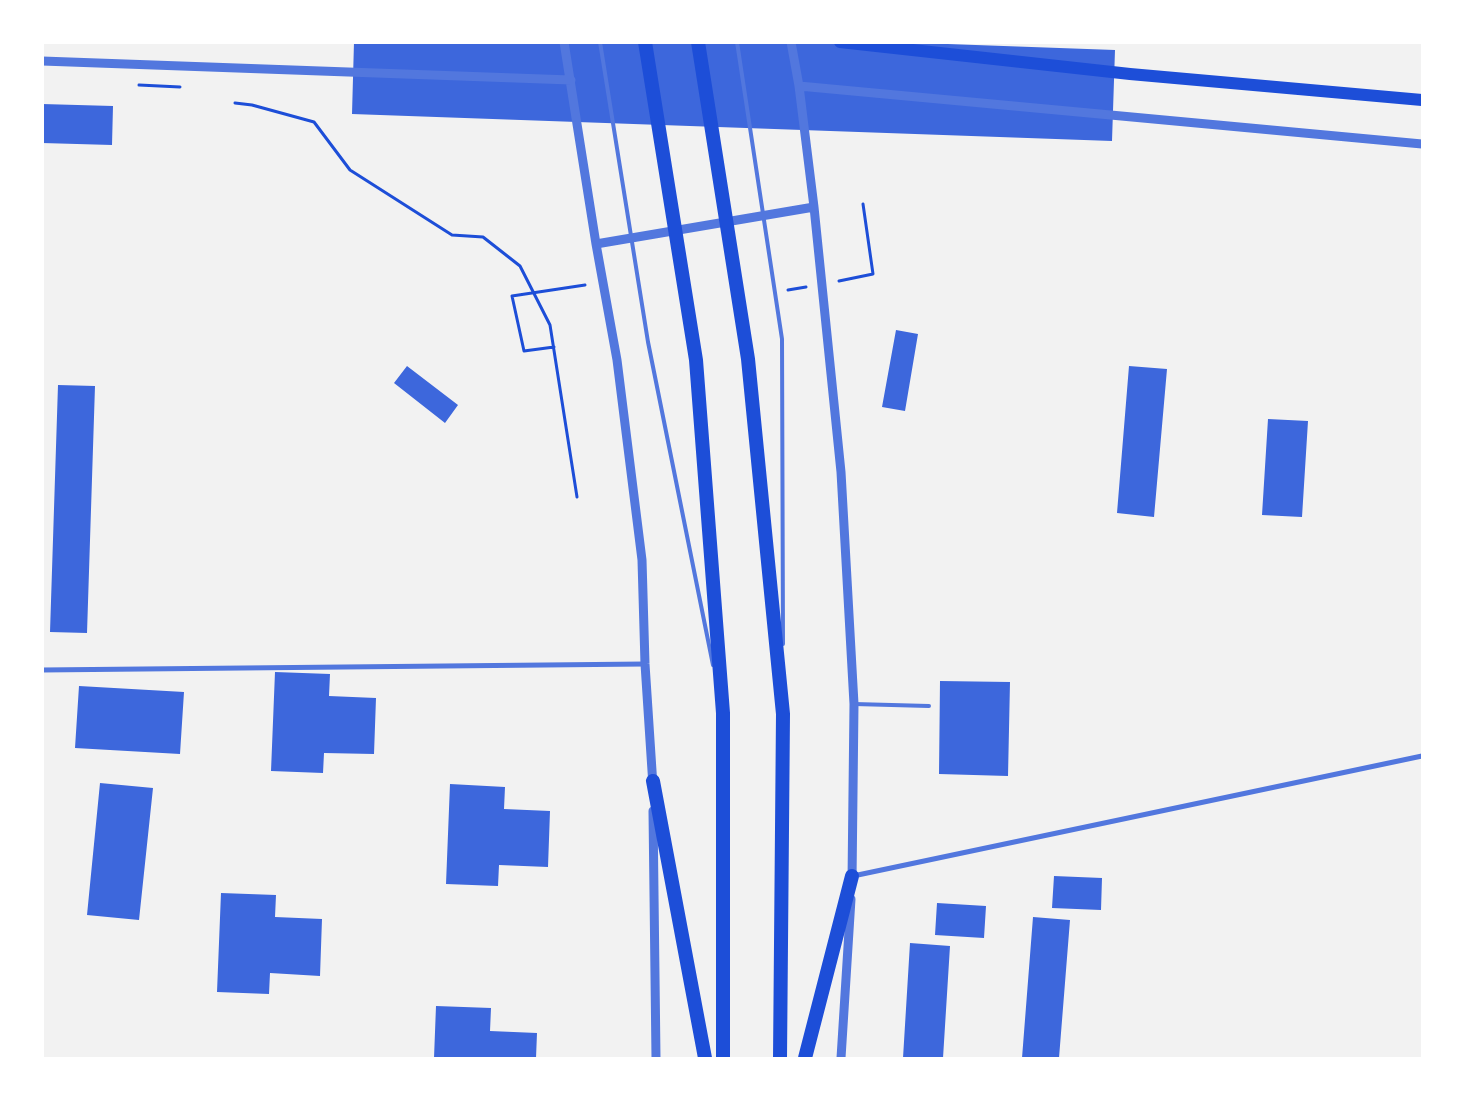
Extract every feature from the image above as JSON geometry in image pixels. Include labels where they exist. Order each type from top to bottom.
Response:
[{"type":"highway","points":[[645,42],[696,360],[723,713],[723,1058]]},
{"type":"highway","points":[[698,42],[748,359],[783,714],[780,1058]]},
{"type":"highway","points":[[653,781],[706,1058]]},
{"type":"highway","points":[[805,1058],[852,876]]},
{"type":"main road","points":[[840,42],[1130,74],[1422,100]]},
{"type":"street","points":[[564,42],[596,244],[617,360],[642,560],[645,664],[653,781],[656,1058]]},
{"type":"street","points":[[791,42],[799,86],[814,207],[841,472],[854,704],[852,876],[841,1058]]},
{"type":"street","points":[[42,61],[571,80]]},
{"type":"street","points":[[799,86],[1422,144]]},
{"type":"street","points":[[596,244],[814,207]]},
{"type":"street","points":[[42,670],[645,664]]},
{"type":"street","points":[[852,876],[1422,756]]},
{"type":"lane","points":[[600,42],[648,342],[723,713]]},
{"type":"lane","points":[[737,42],[782,339],[783,645]]},
{"type":"lane","points":[[783,655],[783,714]]},
{"type":"lane","points":[[854,704],[929,706]]},
{"type":"path","points":[[139,85],[180,87]]},
{"type":"path","points":[[235,103],[252,105],[314,122],[350,170],[452,235],[483,237],[520,266],[550,326],[577,497]]},
{"type":"path","points":[[863,204],[873,274]]},
{"type":"path","points":[[512,296],[524,351],[554,347]]},
{"type":"building","points":[[354,42],[892,42],[1115,50],[1112,141],[352,114]]},
{"type":"building","points":[[42,104],[113,106],[112,145],[42,143]]},
{"type":"building","points":[[896,330],[918,334],[905,411],[882,407]]},
{"type":"building","points":[[407,366],[458,405],[445,423],[394,383]]},
{"type":"building","points":[[1129,366],[1167,369],[1154,517],[1117,513]]},
{"type":"building","points":[[58,385],[95,386],[87,633],[50,632]]},
{"type":"building","points":[[1268,419],[1308,421],[1302,517],[1262,515]]},
{"type":"building","points":[[275,672],[330,674],[329,696],[376,698],[374,754],[324,753],[323,773],[271,771]]},
{"type":"building","points":[[940,681],[1010,682],[1008,776],[939,774]]},
{"type":"building","points":[[79,686],[184,692],[180,754],[75,748]]},
{"type":"building","points":[[100,783],[153,788],[139,920],[87,915]]},
{"type":"building","points":[[450,784],[505,787],[504,809],[550,811],[548,867],[499,865],[498,886],[446,884]]},
{"type":"building","points":[[1054,876],[1102,878],[1101,910],[1052,908]]},
{"type":"building","points":[[221,893],[276,895],[275,917],[322,919],[320,976],[270,973],[269,994],[217,992]]},
{"type":"building","points":[[937,903],[986,906],[984,938],[935,935]]},
{"type":"building","points":[[1033,917],[1070,920],[1059,1058],[1022,1058]]},
{"type":"building","points":[[910,943],[950,946],[943,1058],[903,1058]]},
{"type":"building","points":[[436,1006],[491,1008],[490,1031],[537,1033],[536,1058],[434,1058]]}]
